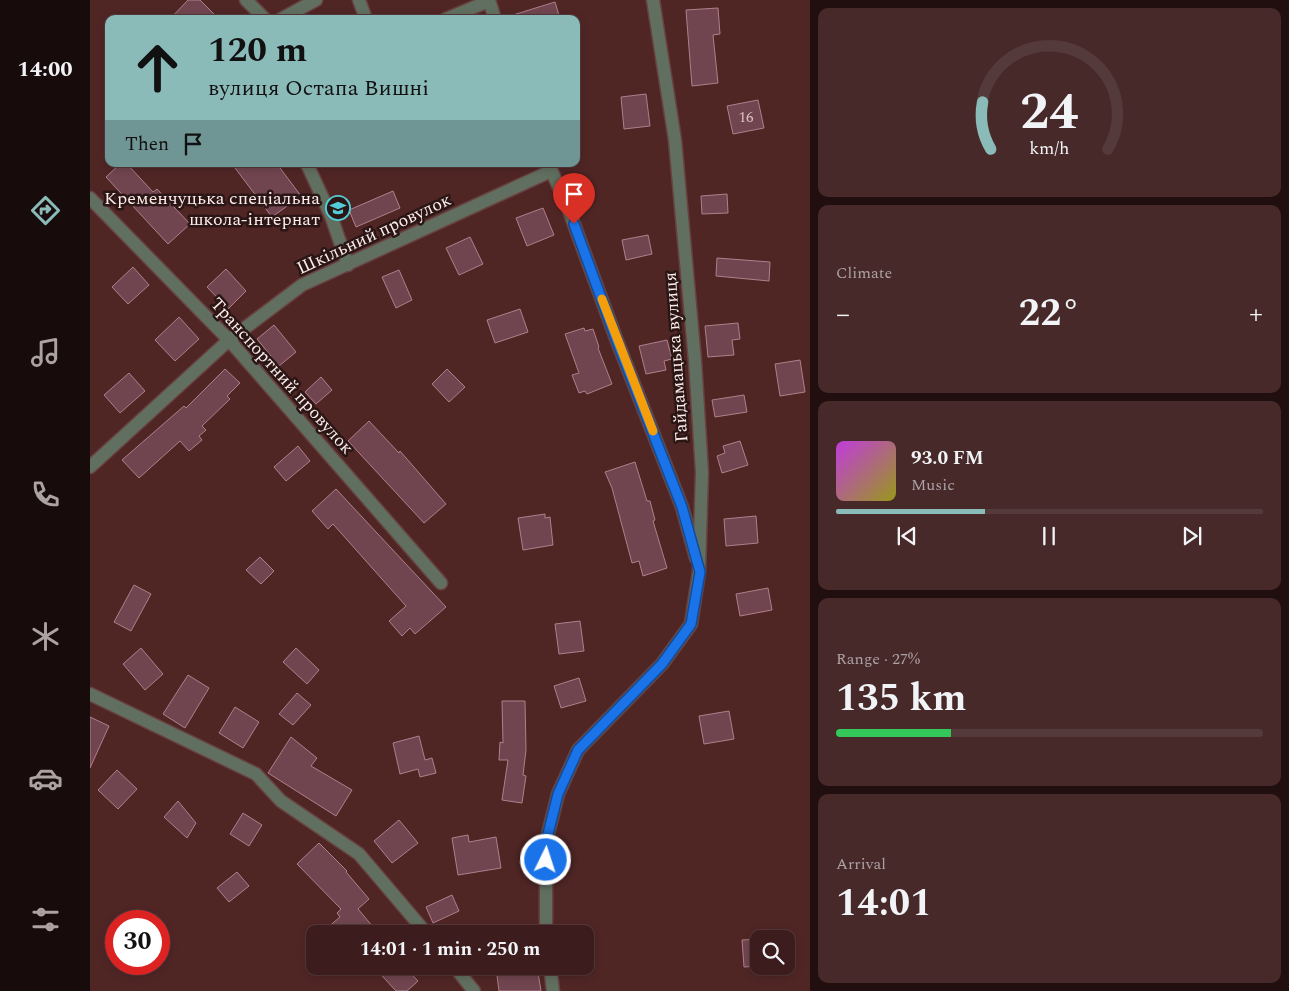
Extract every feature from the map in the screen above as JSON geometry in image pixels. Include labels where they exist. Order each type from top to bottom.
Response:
[{"type":"street","points":[[246,0],[261,15]]},
{"type":"street","points":[[288,15],[316,0]]},
{"type":"street","points":[[360,0],[365,15]]},
{"type":"street","points":[[455,15],[489,0],[494,15]]},
{"type":"street","name":"Гайдамацька вулиця","points":[[546,925],[546,842],[558,794],[578,750],[662,664],[691,624],[700,572],[702,472],[695,361],[675,140],[653,0]]},
{"type":"street","points":[[308,167],[331,216],[348,265]]},
{"type":"street","points":[[550,167],[568,208],[617,341],[682,507],[700,572]]},
{"type":"street","name":"Шкільний провулок","points":[[90,467],[229,340],[302,285],[348,265],[550,167]]},
{"type":"street","name":"Транспортний провулок","points":[[90,198],[229,340],[441,583]]},
{"type":"street","points":[[90,694],[256,774],[281,802],[358,854],[418,925]]},
{"type":"street","points":[[461,975],[474,991]]},
{"type":"street","points":[[551,975],[553,991]]},
{"type":"building","points":[[188,0],[200,0],[215,15],[174,15]]},
{"type":"building","points":[[555,2],[559,15],[513,15]]},
{"type":"building","points":[[718,8],[720,34],[713,35],[718,83],[692,86],[686,10]]},
{"type":"building","points":[[646,94],[650,126],[624,129],[621,97]]},
{"type":"building","points":[[758,100],[764,128],[733,134],[727,106]]},
{"type":"building","points":[[117,167],[130,167],[153,192],[157,189],[190,224],[168,244],[106,177]]},
{"type":"building","points":[[234,167],[279,167],[301,196],[272,217]]},
{"type":"building","points":[[393,191],[400,208],[356,227],[349,210]]},
{"type":"building","points":[[727,194],[728,213],[702,214],[701,196]]},
{"type":"building","points":[[543,208],[554,235],[527,246],[516,218]]},
{"type":"building","points":[[648,235],[652,254],[626,260],[622,240]]},
{"type":"building","points":[[470,237],[483,264],[459,275],[446,248]]},
{"type":"building","points":[[717,258],[770,262],[769,281],[716,276]]},
{"type":"building","points":[[133,267],[149,285],[128,304],[112,287]]},
{"type":"building","points":[[226,269],[246,291],[228,309],[207,287]]},
{"type":"building","points":[[399,270],[412,300],[396,308],[382,277]]},
{"type":"building","points":[[520,309],[528,332],[495,343],[487,320]]},
{"type":"building","points":[[179,317],[199,339],[175,361],[155,340]]},
{"type":"building","points":[[738,323],[740,339],[732,340],[734,355],[708,357],[705,326]]},
{"type":"building","points":[[274,325],[296,352],[279,366],[257,339]]},
{"type":"building","points":[[584,328],[585,331],[593,329],[612,384],[587,394],[585,391],[579,393],[572,375],[579,373],[565,334]]},
{"type":"building","points":[[667,340],[672,359],[664,361],[666,370],[646,374],[639,346]]},
{"type":"building","points":[[800,360],[805,392],[780,396],[775,364]]},
{"type":"building","points":[[225,369],[240,383],[227,396],[230,399],[202,426],[206,430],[199,436],[202,440],[189,451],[180,441],[139,478],[122,460],[184,406],[186,408]]},
{"type":"building","points":[[447,369],[465,387],[449,402],[432,384]]},
{"type":"building","points":[[129,373],[145,391],[120,413],[104,395]]},
{"type":"building","points":[[321,377],[332,390],[316,404],[305,392]]},
{"type":"building","points":[[744,395],[747,412],[715,417],[712,400]]},
{"type":"building","points":[[369,421],[399,453],[400,451],[446,504],[424,523],[348,441]]},
{"type":"building","points":[[740,441],[748,465],[722,473],[717,456],[725,453],[723,446]]},
{"type":"building","points":[[298,446],[310,461],[286,481],[274,467]]},
{"type":"building","points":[[635,462],[647,501],[650,501],[655,520],[653,521],[667,568],[643,576],[639,561],[632,563],[612,488],[605,472]]},
{"type":"building","points":[[336,489],[446,607],[415,634],[410,628],[402,636],[389,621],[406,606],[333,524],[328,529],[312,511]]},
{"type":"building","points":[[545,514],[545,518],[550,517],[553,545],[523,550],[518,518]]},
{"type":"building","points":[[756,516],[758,543],[726,546],[724,519]]},
{"type":"building","points":[[260,557],[274,571],[261,584],[246,570]]},
{"type":"building","points":[[134,585],[151,594],[131,631],[114,622]]},
{"type":"building","points":[[768,588],[772,610],[740,616],[736,594]]},
{"type":"building","points":[[580,621],[584,651],[559,654],[555,624]]},
{"type":"building","points":[[141,648],[163,674],[145,690],[123,664]]},
{"type":"building","points":[[296,648],[319,670],[307,684],[283,662]]},
{"type":"building","points":[[188,675],[209,688],[185,728],[163,714]]},
{"type":"building","points":[[579,678],[586,701],[561,708],[554,686]]},
{"type":"building","points":[[297,693],[311,705],[293,725],[279,714]]},
{"type":"building","points":[[502,701],[525,701],[526,750],[523,775],[526,776],[522,803],[502,800],[508,760],[499,760],[500,742],[503,743]]},
{"type":"building","points":[[235,707],[259,722],[243,748],[219,733]]},
{"type":"building","points":[[729,711],[734,739],[704,744],[699,716]]},
{"type":"building","points":[[90,717],[109,726],[90,768]]},
{"type":"building","points":[[419,736],[425,760],[432,758],[436,773],[420,777],[418,769],[400,774],[393,743]]},
{"type":"building","points":[[291,737],[317,758],[311,766],[352,790],[336,816],[268,773]]},
{"type":"building","points":[[117,770],[137,789],[118,809],[98,790]]},
{"type":"building","points":[[178,801],[196,823],[187,838],[164,817]]},
{"type":"building","points":[[243,813],[262,825],[249,846],[230,834]]},
{"type":"building","points":[[399,820],[418,843],[392,863],[374,841]]},
{"type":"building","points":[[468,835],[469,842],[496,837],[501,868],[458,875],[452,838]]},
{"type":"building","points":[[319,843],[347,871],[369,899],[358,909],[371,925],[331,925],[340,917],[337,913],[341,909],[297,864]]},
{"type":"building","points":[[237,872],[249,886],[229,902],[217,888]]},
{"type":"building","points":[[452,895],[459,911],[433,923],[426,907]]},
{"type":"building","points":[[742,940],[750,940],[750,967],[744,967]]},
{"type":"building","points":[[381,975],[412,975],[418,981],[407,991],[396,991]]},
{"type":"building","points":[[497,975],[538,975],[541,991],[499,991]]},
{"type":"slow traffic","points":[[602,299],[653,431]]},
{"type":"place","name":"Кременчуцька спеціальна школа-інтернат","points":[[338,208]]},
{"type":"route","points":[[546,860],[546,842],[558,794],[578,750],[662,664],[691,624],[700,572],[682,507],[617,341],[574,224]]}]
